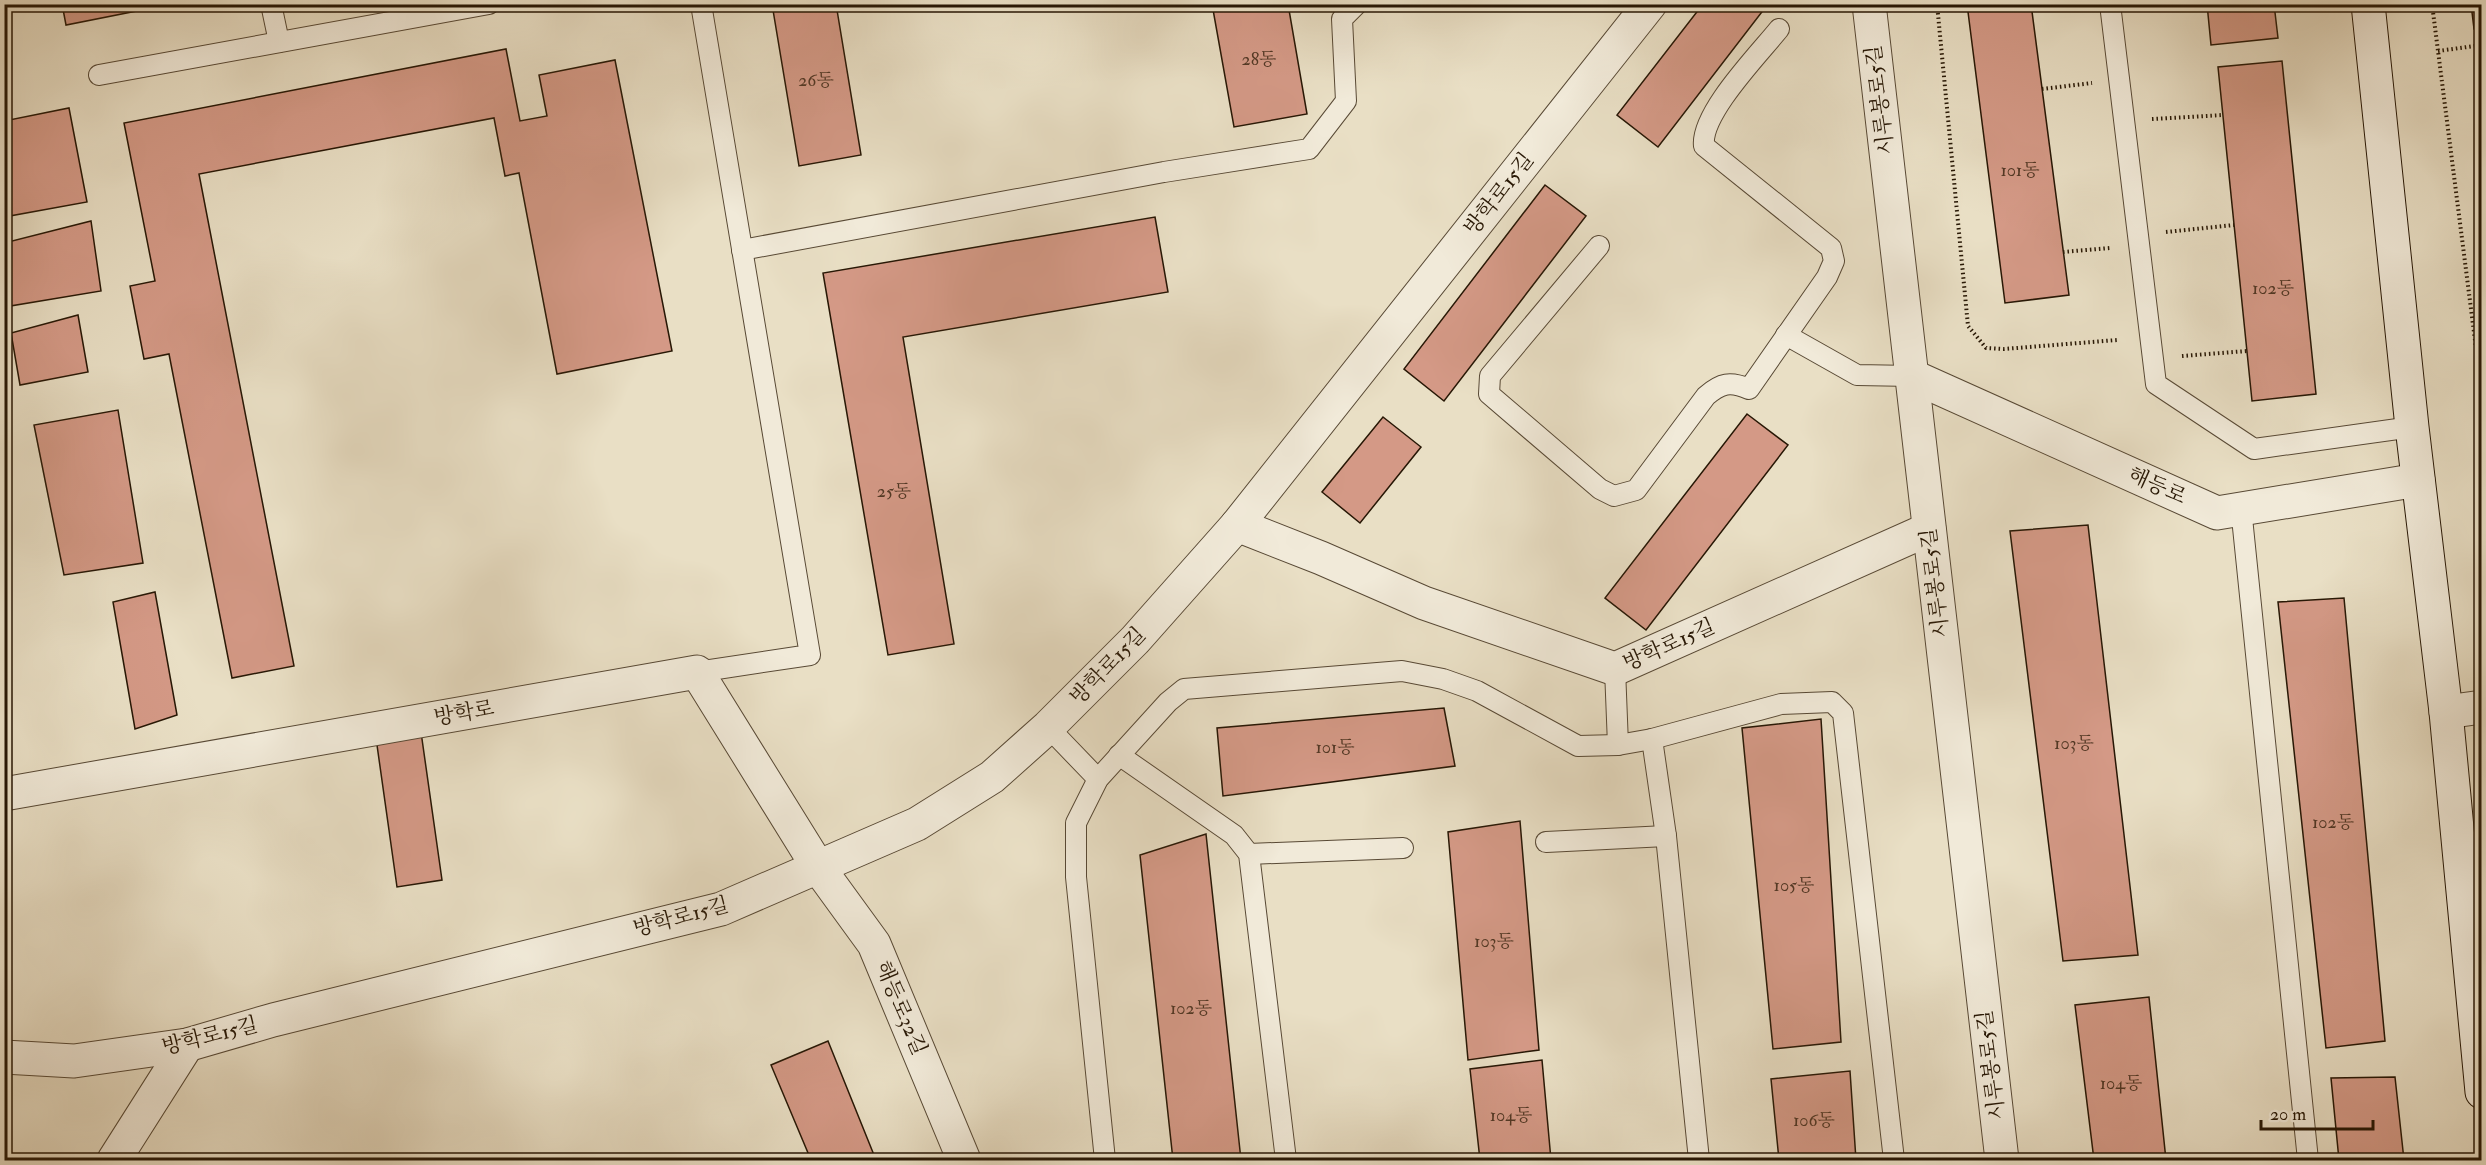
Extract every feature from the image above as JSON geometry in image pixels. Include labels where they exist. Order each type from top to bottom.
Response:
[{"type":"street","name":"방학로15길","points":[[4,1057],[74,1061],[187,1045],[285,1017],[721,909],[917,824],[992,777],[1048,727],[1135,639],[1237,525],[1650,4]]},
{"type":"street","name":"시루봉로5길","points":[[1869,4],[2002,1161]]},
{"type":"street","points":[[2368,4],[2412,427],[2446,712],[2481,1092]]},
{"type":"street","name":"해등로","points":[[1912,376],[2217,513],[2418,480]]},
{"type":"street","name":"방학로15길","points":[[1237,525],[1321,558],[1424,603],[1615,669],[1929,529]]},
{"type":"street","points":[[697,672],[818,867]]},
{"type":"street","name":"방학로","points":[[4,794],[697,672]]},
{"type":"street","points":[[2446,712],[2481,708]]},
{"type":"street","name":"해등로32길","points":[[818,867],[874,944],[964,1161]]},
{"type":"street","points":[[114,1161],[187,1045]]},
{"type":"lane","points":[[271,4],[279,42]]},
{"type":"lane","points":[[99,75],[489,4]]},
{"type":"lane","points":[[697,672],[810,655],[702,4]]},
{"type":"lane","points":[[742,250],[1164,172],[1309,149],[1346,101],[1342,19],[1356,4]]},
{"type":"lane","points":[[2110,4],[2156,384],[2254,449],[2412,427]]},
{"type":"lane","points":[[1599,246],[1490,376],[1487,383],[1489,394],[1600,489],[1614,496],[1636,489],[1706,396],[1719,385],[1736,383],[1749,388],[1827,277],[1834,261],[1831,248],[1704,146],[1703,136],[1718,106],[1779,28]]},
{"type":"lane","points":[[1786,335],[1857,375],[1912,376]]},
{"type":"lane","points":[[2241,508],[2308,1161]]},
{"type":"lane","points":[[1615,669],[1618,745]]},
{"type":"lane","points":[[1105,1161],[1076,877],[1076,823],[1098,779],[1168,702],[1184,689],[1402,671],[1443,679],[1477,691],[1578,746],[1618,745],[1652,739],[1781,704],[1832,702],[1844,713],[1894,1161]]},
{"type":"lane","points":[[1048,727],[1098,779]]},
{"type":"lane","points":[[1652,739],[1666,836],[1699,1161]]},
{"type":"lane","points":[[1119,755],[1234,835],[1249,854],[1286,1161]]},
{"type":"lane","points":[[1546,842],[1666,836]]},
{"type":"lane","points":[[1249,854],[1403,848]]},
{"type":"path","points":[[1937,4],[1968,326],[1986,348],[2004,349],[2116,340]]},
{"type":"path","points":[[2433,4],[2481,395]]},
{"type":"path","points":[[2438,51],[2481,45]]},
{"type":"path","points":[[2042,88],[2119,80]]},
{"type":"path","points":[[2124,120],[2223,115]]},
{"type":"path","points":[[2063,252],[2234,225]]},
{"type":"path","points":[[2152,358],[2247,351]]},
{"type":"building","points":[[62,4],[172,4],[66,25]]},
{"type":"building","points":[[772,4],[836,4],[861,155],[799,166]]},
{"type":"building","points":[[1212,4],[1288,4],[1307,114],[1234,127]]},
{"type":"building","points":[[1703,4],[1768,4],[1658,147],[1617,115]]},
{"type":"building","points":[[1967,4],[2031,4],[2069,295],[2005,303]]},
{"type":"building","points":[[2207,4],[2274,4],[2278,38],[2211,45]]},
{"type":"building","points":[[2471,4],[2482,4],[2482,28],[2474,29]]},
{"type":"building","points":[[506,49],[520,121],[547,116],[539,75],[615,60],[672,351],[557,374],[519,173],[505,176],[494,118],[199,174],[294,666],[232,678],[169,354],[144,359],[130,286],[155,281],[124,123]]},
{"type":"building","points":[[2282,61],[2316,394],[2252,401],[2218,67]]},
{"type":"building","points":[[69,108],[87,202],[4,217],[4,121]]},
{"type":"building","points":[[1545,185],[1586,216],[1444,401],[1404,369]]},
{"type":"building","points":[[1155,217],[1168,292],[903,337],[954,644],[888,655],[823,273]]},
{"type":"building","points":[[91,221],[101,291],[4,307],[4,243]]},
{"type":"building","points":[[78,315],[88,372],[20,385],[11,333]]},
{"type":"building","points":[[118,410],[143,563],[64,575],[34,425]]},
{"type":"building","points":[[1747,414],[1788,445],[1646,630],[1605,598]]},
{"type":"building","points":[[1383,417],[1421,447],[1360,523],[1322,492]]},
{"type":"building","points":[[2088,525],[2138,955],[2063,961],[2010,531]]},
{"type":"building","points":[[155,592],[177,715],[135,729],[113,602]]},
{"type":"building","points":[[2344,598],[2385,1041],[2326,1048],[2278,602]]},
{"type":"building","points":[[1444,708],[1455,766],[1223,796],[1217,728]]},
{"type":"building","points":[[1821,719],[1841,1042],[1773,1049],[1742,728]]},
{"type":"building","points":[[421,732],[442,880],[397,887],[376,738]]},
{"type":"building","points":[[1520,821],[1539,1050],[1468,1060],[1448,832]]},
{"type":"building","points":[[1206,834],[1241,1160],[1173,1160],[1140,855]]},
{"type":"building","points":[[2149,997],[2166,1160],[2094,1160],[2075,1005]]},
{"type":"building","points":[[828,1041],[876,1160],[811,1160],[771,1065]]},
{"type":"building","points":[[1542,1060],[1551,1160],[1480,1160],[1470,1069]]},
{"type":"building","points":[[1850,1071],[1856,1160],[1779,1160],[1771,1079]]},
{"type":"building","points":[[2395,1077],[2404,1160],[2339,1160],[2331,1078]]}]
